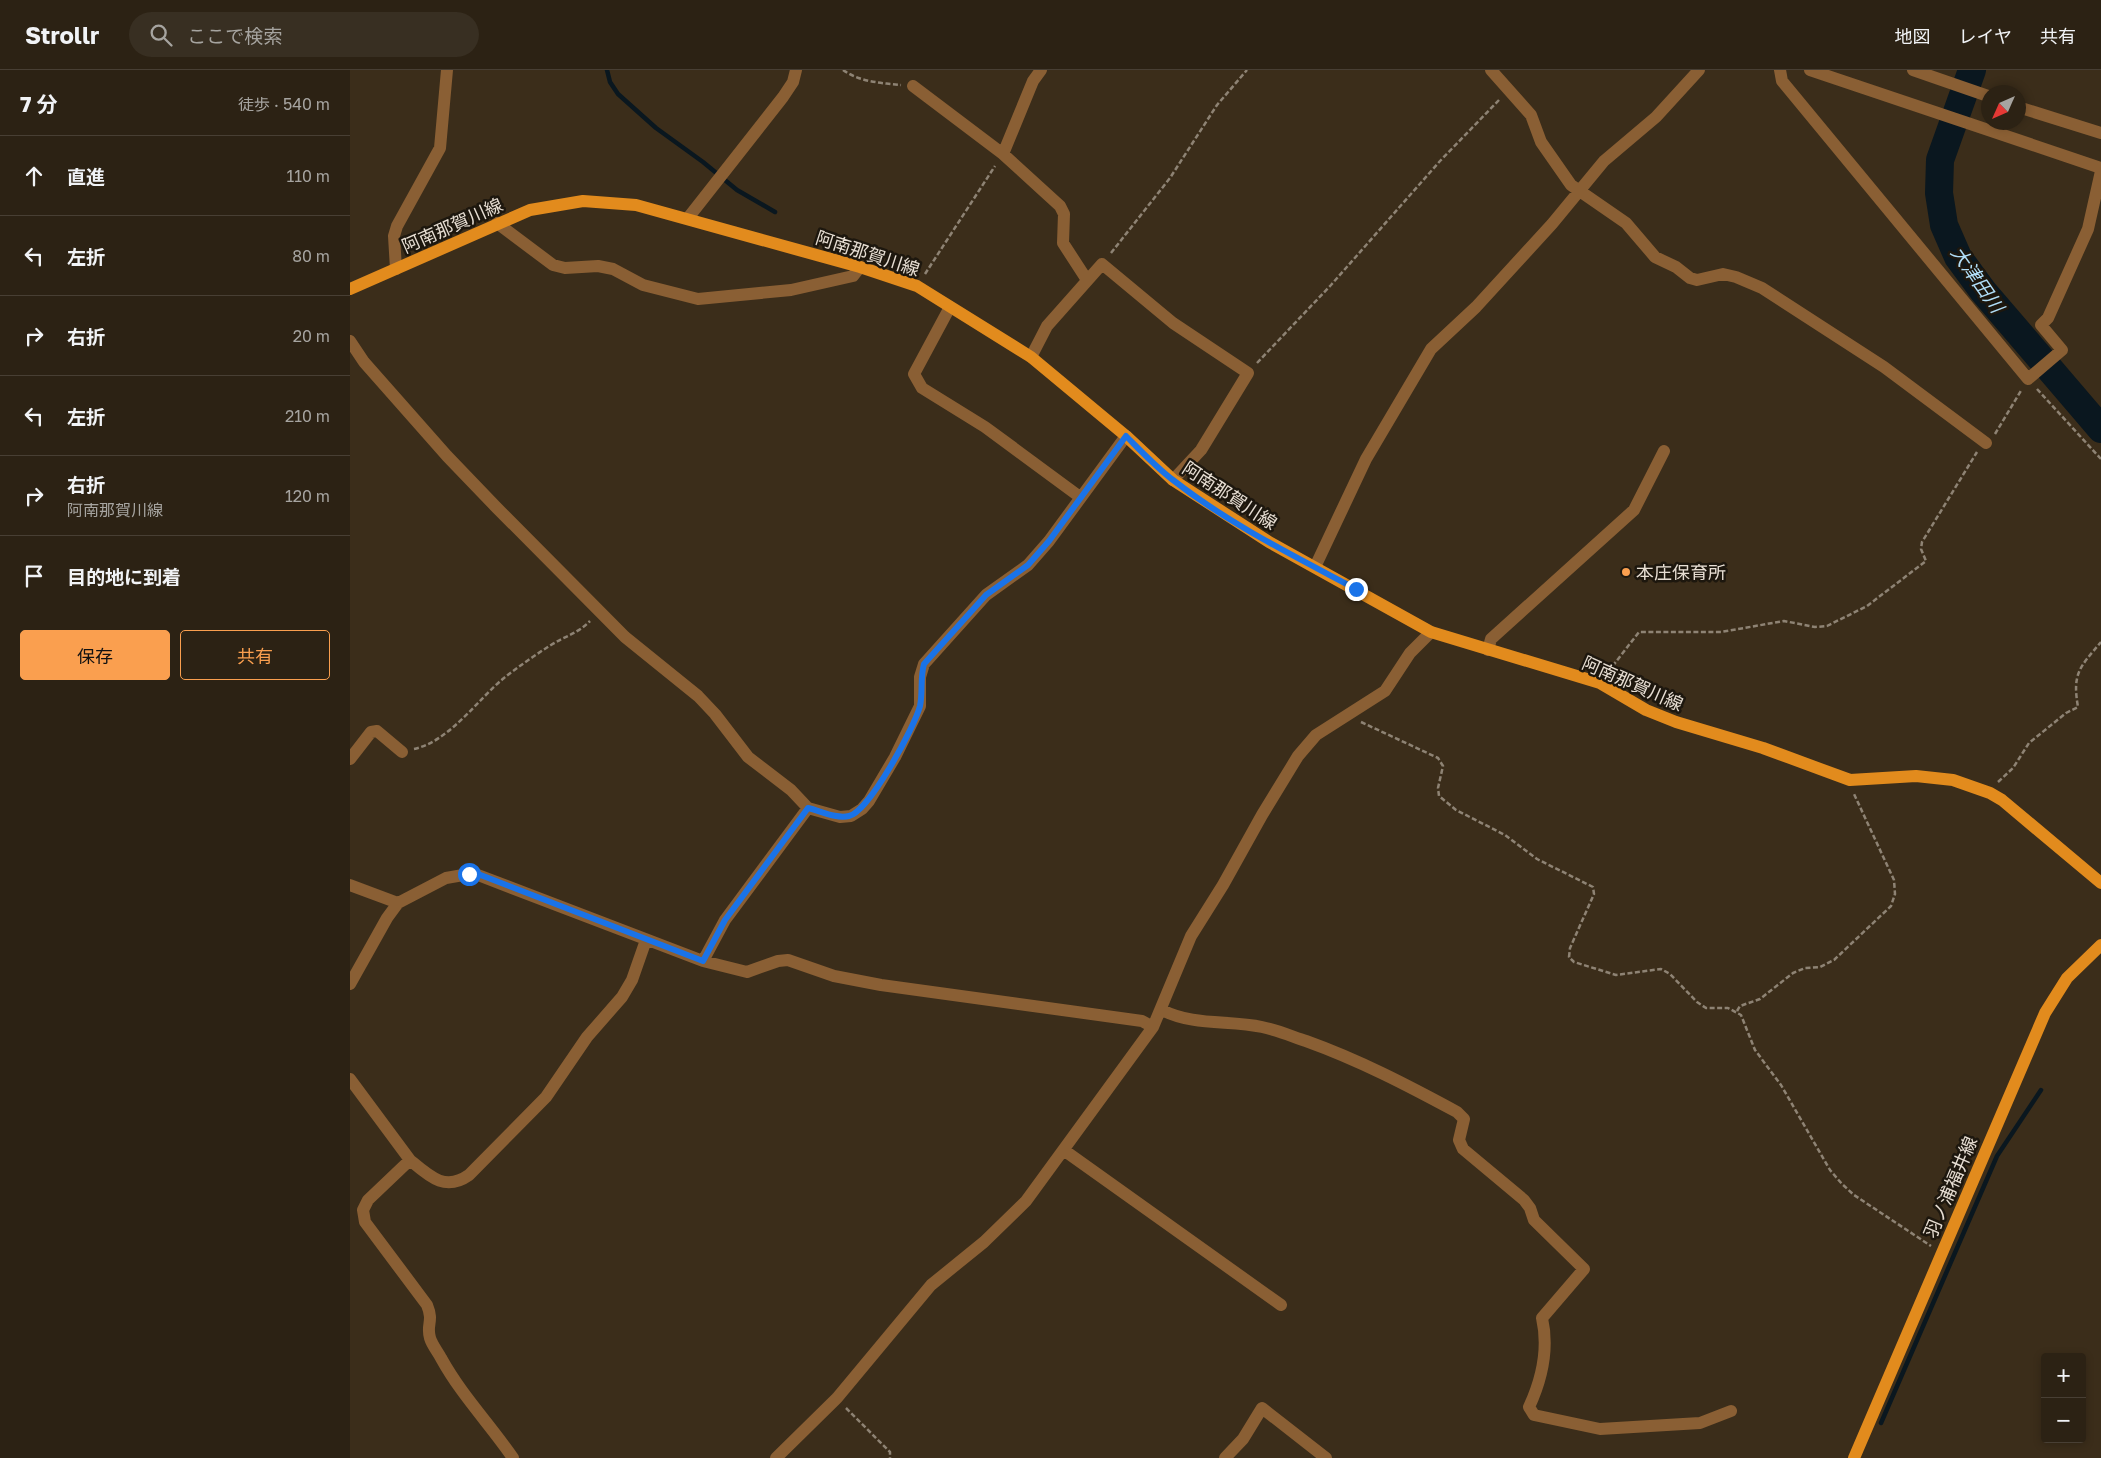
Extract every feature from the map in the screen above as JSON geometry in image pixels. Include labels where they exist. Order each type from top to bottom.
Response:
[{"type":"main road","name":"阿南那賀川線","points":[[350,289],[530,210],[583,201],[636,205],[860,266],[917,286],[1031,357],[1126,436],[1173,480],[1269,542],[1431,632],[1600,683],[1646,710],[1676,722],[1763,748],[1850,780],[1916,776],[1952,780],[1990,793],[2002,800],[2101,883]]},
{"type":"main road","name":"羽ノ浦福井線","points":[[1854,1458],[2044,1014],[2067,978],[2101,945]]},
{"type":"street","points":[[396,269],[394,236],[396,226],[440,148],[447,70]]},
{"type":"street","points":[[688,218],[784,97],[793,82],[796,70]]},
{"type":"street","points":[[1003,154],[1033,81],[1042,70]]},
{"type":"street","points":[[1491,70],[1531,115],[1541,142],[1572,185],[1626,223],[1655,256],[1690,278],[1697,280],[1723,274],[1736,276],[1762,288],[1884,367],[1986,443]]},
{"type":"street","points":[[1315,567],[1366,459],[1431,349],[1476,307],[1580,191],[1604,161],[1656,117],[1699,70]]},
{"type":"street","points":[[1780,70],[1782,81],[2031,377],[2062,350],[2041,325],[2048,318],[2082,244],[2101,169],[1810,70]]},
{"type":"street","points":[[1913,70],[1981,94]]},
{"type":"street","points":[[913,86],[1003,154],[1060,206],[1064,214],[1063,243],[1087,280]]},
{"type":"street","points":[[2026,110],[2101,133]]},
{"type":"street","points":[[497,223],[553,265],[564,268],[598,266],[613,269],[643,285],[698,299],[791,290],[853,276],[860,266]]},
{"type":"street","points":[[1031,357],[1047,326],[1102,264],[1174,323],[1248,373],[1201,450],[1173,480]]},
{"type":"street","points":[[950,307],[914,374],[922,388],[985,427],[1080,497]]},
{"type":"street","points":[[350,341],[364,362],[447,456],[625,637],[698,696],[715,714],[748,757],[791,790],[808,808],[840,817],[851,816],[862,809],[896,758],[920,706],[920,677],[924,664],[986,595],[1028,565],[1049,541],[1126,436]]},
{"type":"street","points":[[1488,650],[1491,639],[1634,510],[1664,451]]},
{"type":"street","points":[[776,1458],[837,1398],[931,1285],[984,1242],[1026,1201],[1065,1151],[1153,1027],[1162,1010],[1191,936],[1298,756],[1316,735],[1385,691],[1410,653],[1431,632]]},
{"type":"street","points":[[350,759],[371,732],[377,731],[402,752]]},
{"type":"street","points":[[703,961],[725,920],[808,808]]},
{"type":"street","points":[[350,984],[387,918],[398,903],[446,878],[478,874],[703,961],[747,972],[778,961],[788,960],[834,976],[881,985],[1132,1019],[1142,1021],[1153,1027]]},
{"type":"street","points":[[350,885],[398,903]]},
{"type":"street","points":[[350,1079],[410,1160],[429,1176],[443,1182],[458,1183],[469,1175],[546,1096],[588,1037],[622,997],[632,980],[646,940]]},
{"type":"street","points":[[1162,1010],[1174,1016],[1189,1019],[1262,1026],[1336,1052],[1381,1071],[1457,1112],[1464,1119],[1459,1140],[1463,1149],[1524,1200],[1530,1208],[1534,1220],[1584,1269],[1542,1318],[1546,1347],[1536,1393],[1529,1407],[1534,1415],[1600,1429],[1700,1423],[1731,1411]]},
{"type":"street","points":[[1065,1151],[1281,1304]]},
{"type":"street","points":[[410,1160],[368,1200],[363,1210],[365,1222],[427,1305],[432,1317],[429,1329],[430,1339],[450,1375],[513,1458]]},
{"type":"street","points":[[1225,1458],[1243,1439],[1262,1408],[1326,1458]]},
{"type":"path","points":[[843,70],[852,76],[873,82],[913,86]]},
{"type":"path","points":[[1102,264],[1170,178],[1217,105],[1247,70]]},
{"type":"path","points":[[1248,373],[1318,299],[1440,161],[1509,90]]},
{"type":"path","points":[[917,286],[959,218],[1003,154]]},
{"type":"path","points":[[1600,683],[1639,632],[1721,632],[1784,621],[1815,627],[1827,626],[1867,606],[1926,561],[1921,549],[1922,542],[1977,453],[1996,432],[2031,377],[2053,408],[2101,459]]},
{"type":"path","points":[[402,752],[420,748],[440,736],[465,717],[503,679],[552,644],[579,632],[600,612]]},
{"type":"path","points":[[1990,793],[2001,778],[2014,768],[2029,743],[2078,707],[2074,685],[2082,665],[2101,642]]},
{"type":"path","points":[[1350,714],[1356,719],[1438,758],[1443,766],[1438,788],[1439,796],[1456,810],[1505,835],[1537,859],[1592,887],[1594,894],[1570,948],[1569,957],[1574,962],[1616,975],[1661,969],[1670,974],[1696,1002],[1706,1008],[1737,1011],[1741,1015],[1755,1050],[1781,1085],[1830,1170],[1854,1195],[1941,1252]]},
{"type":"path","points":[[1737,1011],[1740,1006],[1760,999],[1793,973],[1834,960],[1890,906],[1895,894],[1894,880],[1860,807],[1850,780]]},
{"type":"path","points":[[837,1398],[890,1452],[890,1458]]},
{"type":"waterway","points":[[607,70],[610,82],[618,94],[656,128],[703,162],[737,190],[775,212]]},
{"type":"waterway","name":"大津田川","points":[[1972,70],[1940,160],[1939,193],[1944,225],[1958,257],[1983,291],[2101,429]]},
{"type":"waterway","points":[[1881,1423],[1997,1156],[2041,1090]]},
{"type":"place","name":"本庄保育所","points":[[1626,572]]},
{"type":"route","points":[[469,874],[478,874],[631,935],[703,961],[712,940],[725,920],[808,808],[840,817],[851,816],[862,809],[896,758],[920,706],[920,677],[924,664],[986,595],[1028,565],[1049,541],[1126,436],[1173,480],[1218,510],[1269,542],[1356,589]]}]
